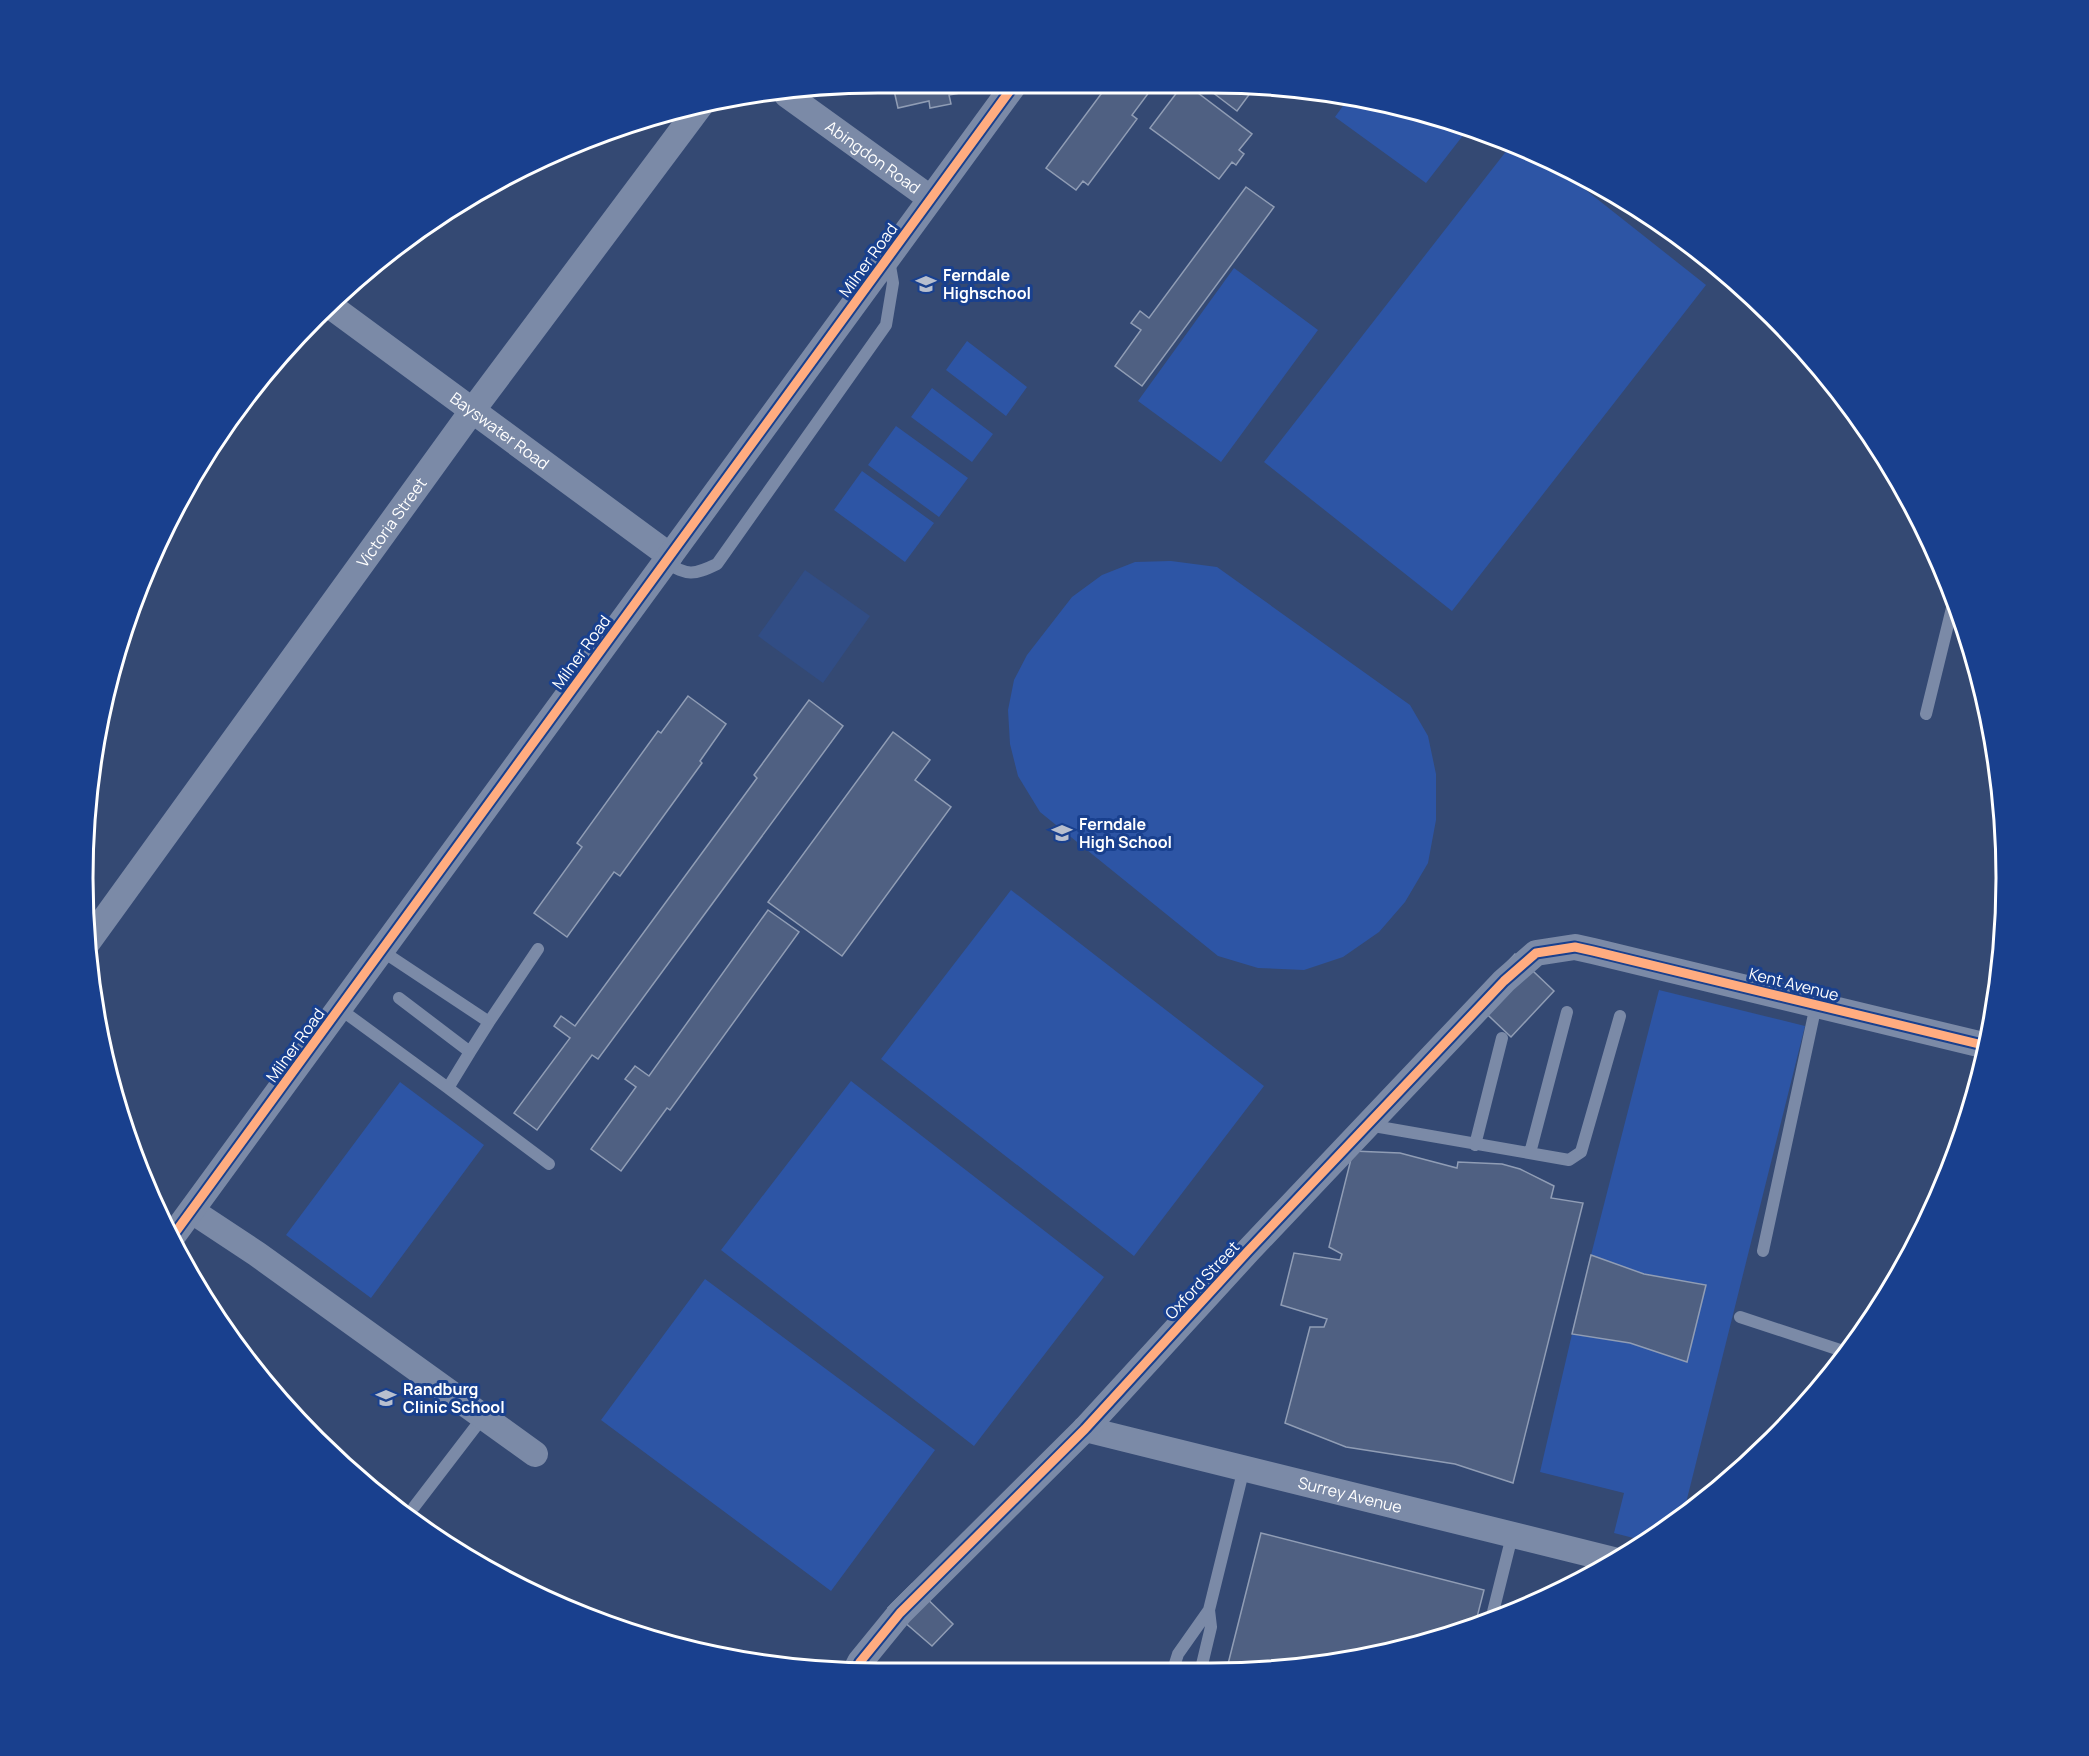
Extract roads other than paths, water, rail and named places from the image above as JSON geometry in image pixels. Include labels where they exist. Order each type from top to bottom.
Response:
[{"type":"street","name":"Milner Road","points":[[177,1231],[1008,93]]},
{"type":"street","name":"Abingdon Road","points":[[792,98],[930,198]]},
{"type":"street","name":"Victoria Street","points":[[95,932],[472,411],[693,116]]},
{"type":"street","name":"Bayswater Road","points":[[336,310],[667,559]]},
{"type":"street","name":"Oxford Street","points":[[860,1662],[900,1613],[1085,1429],[1504,981],[1536,953],[1575,947],[1593,951]]},
{"type":"street","name":"Kent Avenue","points":[[1593,951],[1978,1044]]},
{"type":"street","points":[[192,1211],[257,1254],[535,1454]]},
{"type":"street","name":"Surrey Avenue","points":[[1085,1429],[1604,1558]]},
{"type":"lane","points":[[667,559],[687,574],[697,573],[717,564],[886,325],[893,283],[889,256]]},
{"type":"lane","points":[[1926,714],[1950,616]]},
{"type":"lane","points":[[448,1088],[538,949]]},
{"type":"lane","points":[[382,951],[489,1023]]},
{"type":"lane","points":[[399,998],[470,1052]]},
{"type":"lane","points":[[1763,1251],[1816,1005]]},
{"type":"lane","points":[[340,1009],[549,1164]]},
{"type":"lane","points":[[1530,1153],[1567,1012]]},
{"type":"lane","points":[[1367,1125],[1569,1160],[1581,1152],[1620,1016]]},
{"type":"lane","points":[[1474,1145],[1502,1038]]},
{"type":"lane","points":[[1740,1317],[1839,1350]]},
{"type":"lane","points":[[414,1507],[483,1417]]},
{"type":"lane","points":[[1202,1663],[1211,1627],[1209,1610],[1244,1468]]},
{"type":"lane","points":[[1494,1610],[1512,1536]]},
{"type":"lane","points":[[1175,1663],[1178,1654],[1209,1610]]},
{"type":"place","name":"Ferndale Highschool","points":[[926,284]]},
{"type":"place","name":"Ferndale High School","points":[[1062,833]]},
{"type":"place","name":"Randburg Clinic School","points":[[386,1398]]}]
